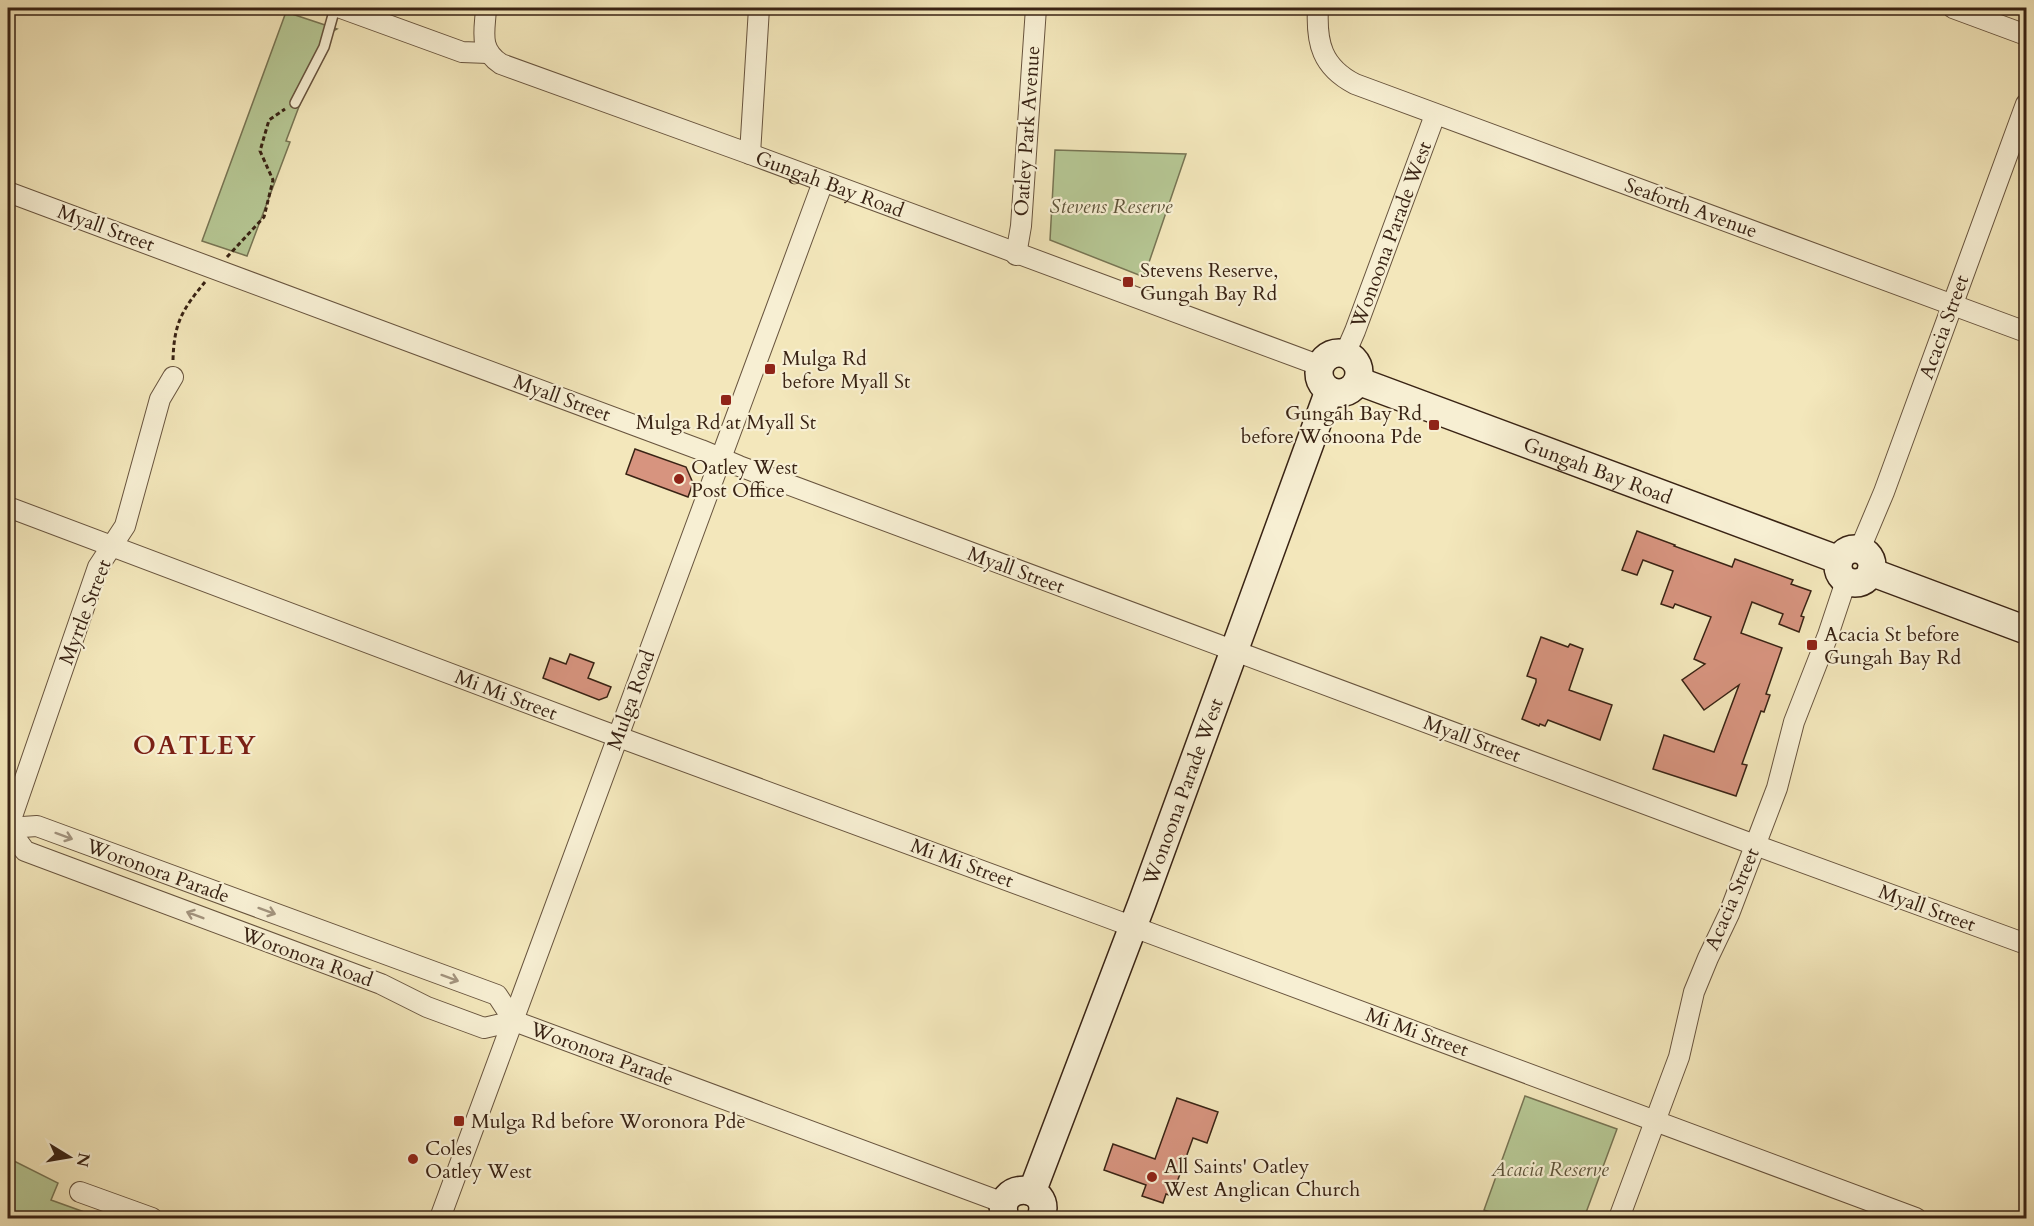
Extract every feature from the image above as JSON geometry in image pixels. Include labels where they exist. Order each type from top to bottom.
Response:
[{"type":"street","name":"Gungah Bay Road","points":[[341,8],[462,52],[488,53],[501,64],[750,154],[1016,255],[1325,379]]},
{"type":"street","points":[[486,8],[484,39],[488,53]]},
{"type":"street","points":[[750,154],[759,8]]},
{"type":"street","name":"Oatley Park Avenue","points":[[1016,255],[1022,214],[1035,8]]},
{"type":"street","name":"Seaforth Avenue","points":[[1318,8],[1318,30],[1322,51],[1331,67],[1346,80],[2026,332]]},
{"type":"street","points":[[1953,8],[2026,35]]},
{"type":"street","name":"Acacia Street","points":[[1619,1218],[1678,1057],[1694,992],[1729,914],[1755,845],[1781,774],[1794,722],[1884,492],[2026,104]]},
{"type":"street","name":"Wonoona Parade West","points":[[1345,354],[1436,115]]},
{"type":"street","name":"Mulga Road","points":[[440,1218],[823,182]]},
{"type":"street","name":"Myall Street","points":[[8,192],[1755,845],[2026,944]]},
{"type":"street","points":[[1333,354],[1345,354],[1356,362],[1360,375],[1355,386],[1346,393],[1334,393],[1325,379],[1328,357],[1333,354]]},
{"type":"street","name":"Myrtle Street","points":[[8,828],[98,567],[125,526],[160,399],[173,376]]},
{"type":"street","name":"Wonoona Parade West","points":[[1041,1211],[1133,927],[1235,651],[1325,379]]},
{"type":"street","name":"Gungah Bay Road","points":[[1358,381],[2026,630]]},
{"type":"street","name":"Mi Mi Street","points":[[8,507],[618,737],[1916,1218]]},
{"type":"street","name":"Woronora Parade","points":[[8,828],[37,826],[497,995],[514,1021],[1005,1211]]},
{"type":"street","name":"Woronora Road","points":[[8,828],[26,851],[381,984],[427,1007],[484,1028],[514,1021]]},
{"type":"street","points":[[140,894],[150,868]]},
{"type":"street","name":"Woronora Road","points":[[232,929],[243,902]]},
{"type":"street","name":"Woronora Road","points":[[381,984],[393,957]]},
{"type":"street","points":[[1005,1211],[1008,1197],[1019,1190],[1041,1211]]},
{"type":"street","points":[[80,1192],[152,1218]]},
{"type":"lane","points":[[295,103],[324,47],[336,8]]},
{"type":"path","points":[[173,376],[174,339],[185,308],[215,269],[264,217],[273,180],[260,151],[269,120],[295,103]]},
{"type":"green space","points":[[286,12],[337,29],[326,35],[286,141],[290,142],[247,256],[202,241]]},
{"type":"green space","name":"Stevens Reserve","points":[[1055,150],[1186,154],[1144,277],[1050,240]]},
{"type":"green space","name":"Acacia Reserve","points":[[1525,1096],[1617,1129],[1584,1218],[1507,1218],[1484,1210]]},
{"type":"green space","points":[[8,1158],[58,1183],[51,1200],[101,1218],[8,1218]]},
{"type":"building","points":[[635,449],[686,467],[693,483],[688,497],[626,474]]},
{"type":"building","points":[[1637,531],[1732,567],[1735,559],[1793,580],[1791,584],[1811,591],[1801,616],[1804,617],[1799,632],[1779,624],[1783,614],[1752,602],[1741,633],[1782,648],[1766,694],[1770,695],[1764,712],[1761,711],[1742,764],[1747,765],[1736,796],[1653,769],[1664,735],[1714,752],[1739,685],[1704,710],[1682,680],[1705,664],[1694,659],[1711,617],[1675,604],[1673,608],[1661,604],[1673,571],[1643,560],[1637,575],[1622,570]]},
{"type":"building","points":[[1541,637],[1568,647],[1570,644],[1583,649],[1569,690],[1612,705],[1600,740],[1548,720],[1545,726],[1540,724],[1539,726],[1522,719],[1536,682],[1536,679],[1527,676]]},
{"type":"building","points":[[570,654],[594,663],[588,678],[611,687],[607,697],[599,700],[543,678],[550,658],[566,664]]},
{"type":"building","name":"All Saints' Oatley West Anglican Church","points":[[1177,1098],[1218,1112],[1207,1143],[1193,1138],[1172,1196],[1166,1194],[1163,1203],[1142,1196],[1146,1185],[1104,1170],[1113,1144],[1155,1159]]},
{"type":"place","name":"Stevens Reserve, Gungah Bay Rd","points":[[1128,282]]},
{"type":"place","name":"Mulga Rd before Myall St","points":[[770,369]]},
{"type":"place","name":"Mulga Rd at Myall St","points":[[726,400]]},
{"type":"place","name":"Gungah Bay Rd before Wonoona Pde","points":[[1434,425]]},
{"type":"place","name":"Oatley West Post Office","points":[[679,479]]},
{"type":"place","name":"Acacia St before Gungah Bay Rd","points":[[1812,645]]},
{"type":"place","name":"Mulga Rd before Woronora Pde","points":[[459,1121]]},
{"type":"place","name":"Coles Oatley West","points":[[413,1159]]},
{"type":"place","name":"All Saints' Oatley West Anglican Church","points":[[1152,1177]]},
{"type":"district","name":"OATLEY","points":[[195,745]]}]
